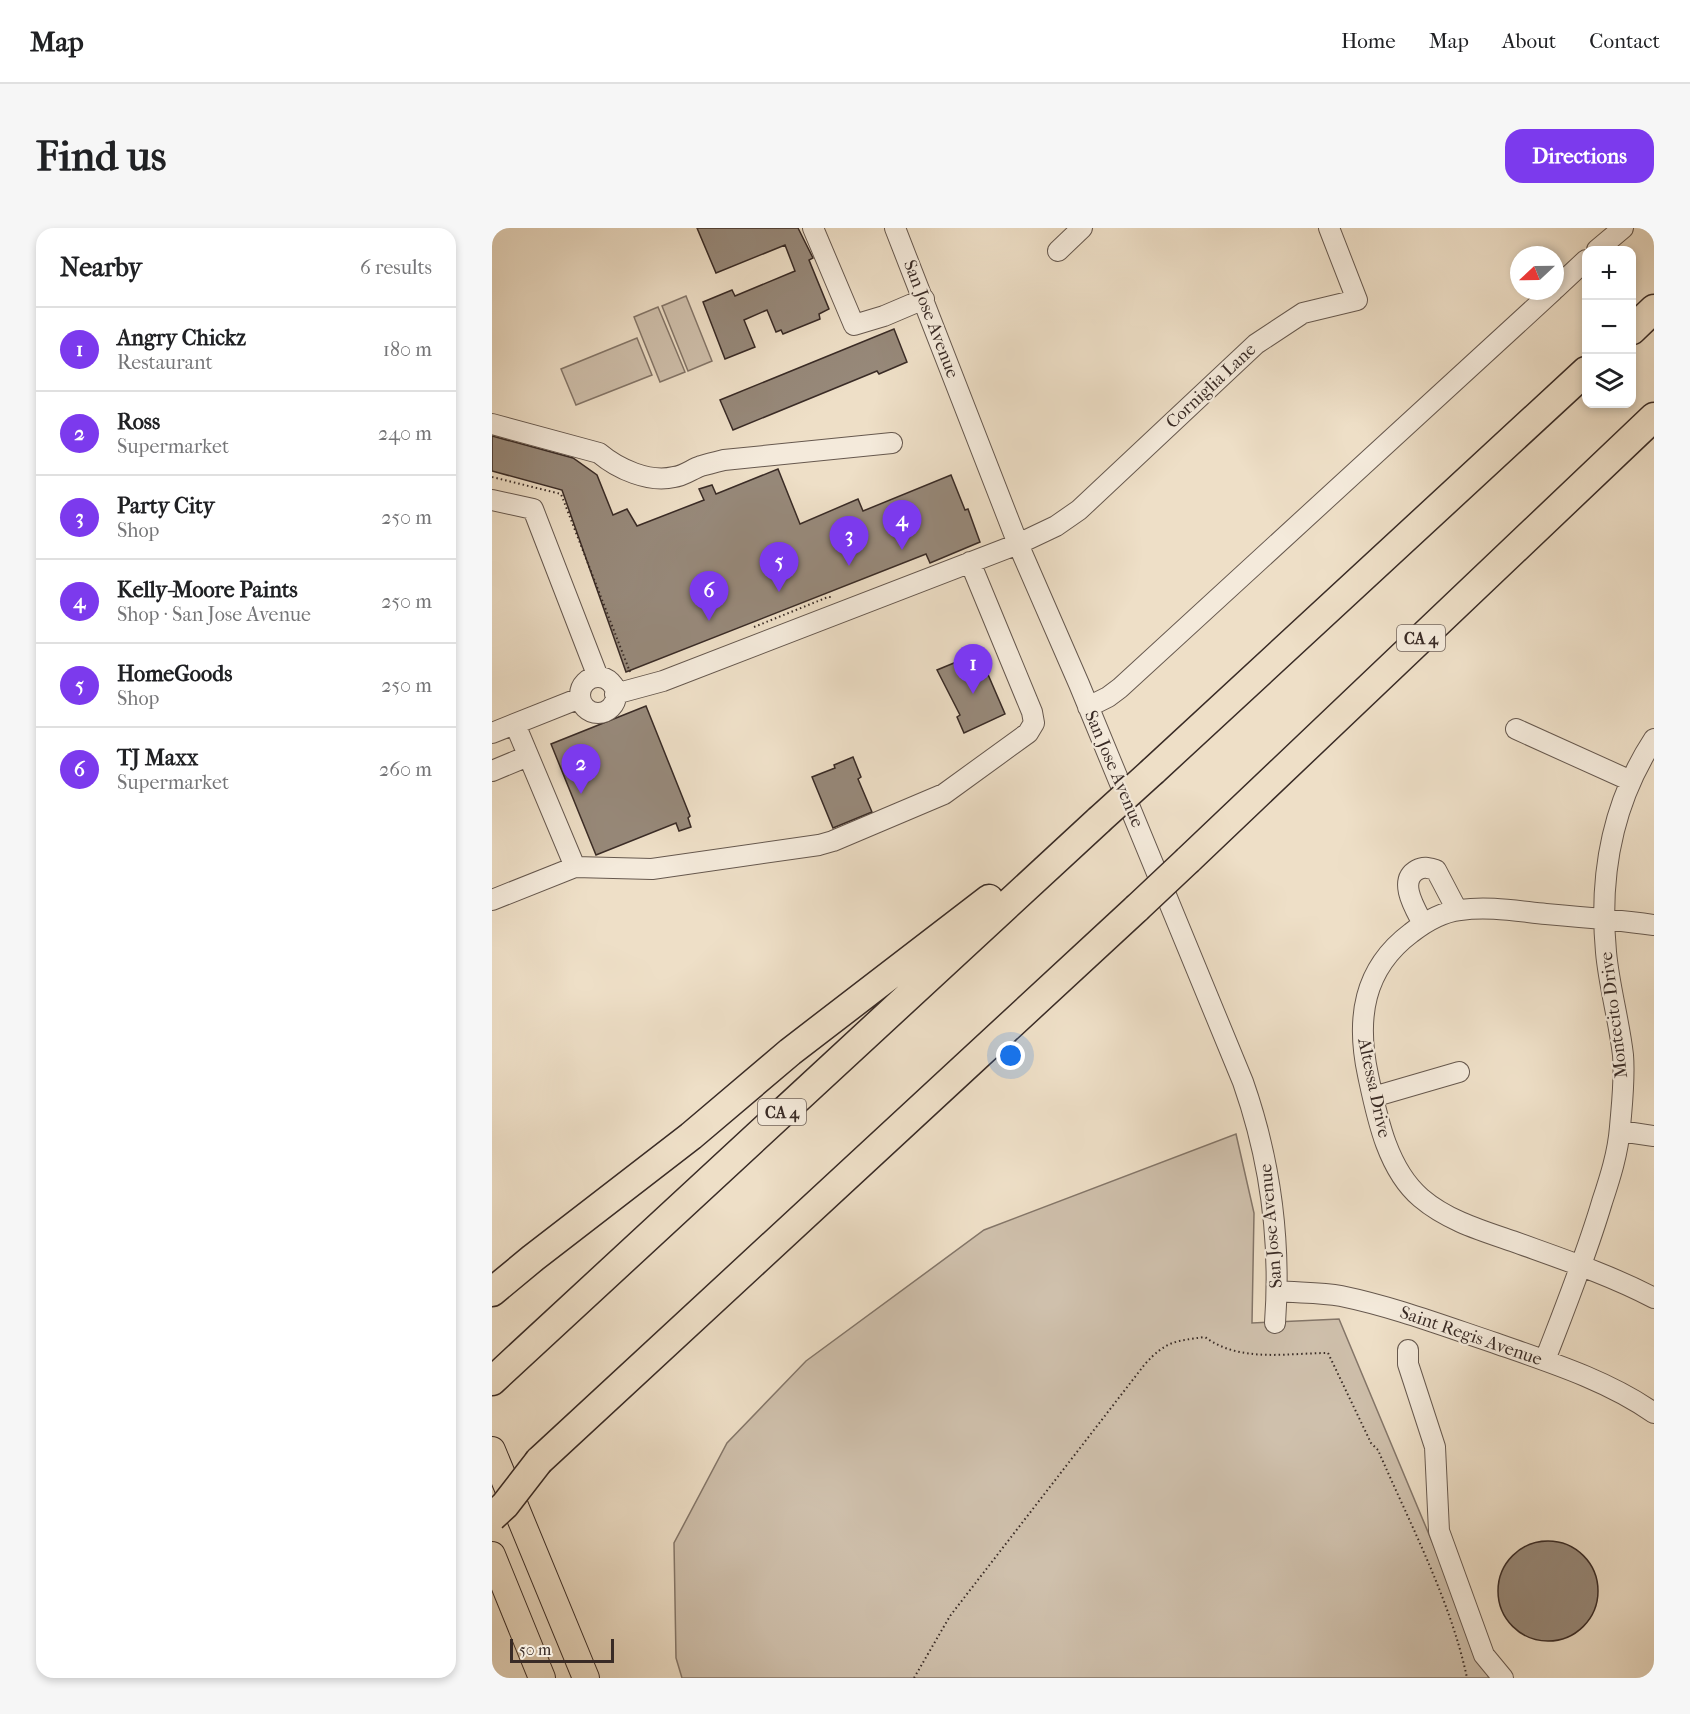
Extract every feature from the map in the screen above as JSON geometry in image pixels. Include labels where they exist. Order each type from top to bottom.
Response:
[{"type":"highway","points":[[1636,326],[1654,309]]},
{"type":"highway","name":"CA 4","points":[[497,1376],[1582,376]]},
{"type":"highway","name":"CA 4","points":[[492,1502],[1137,908],[1654,417]]},
{"type":"highway","points":[[492,1292],[692,1136],[790,1052],[932,942],[1031,868],[1061,854]]},
{"type":"highway","points":[[492,1517],[538,1461]]},
{"type":"main road","points":[[492,1450],[586,1678]]},
{"type":"main road","points":[[492,1555],[542,1678]]},
{"type":"street","points":[[813,228],[854,325],[884,316],[924,299]]},
{"type":"street","name":"San Jose Avenue","points":[[895,228],[1018,544],[1088,707],[1254,1111],[1273,1212],[1277,1291],[1275,1323]]},
{"type":"street","points":[[1058,251],[1082,228]]},
{"type":"street","name":"Corniglia Lane","points":[[1018,544],[1056,526],[1079,510],[1256,344],[1303,313],[1357,300],[1329,228]]},
{"type":"street","points":[[1602,246],[1623,228]]},
{"type":"street","points":[[1564,281],[1582,265]]},
{"type":"street","points":[[1088,707],[1108,698],[1120,688],[1543,300]]},
{"type":"street","points":[[492,424],[599,453],[627,472],[664,478],[676,477],[700,466],[724,460],[892,443]]},
{"type":"street","points":[[492,500],[534,509],[598,677]]},
{"type":"street","points":[[615,694],[663,681],[1018,544]]},
{"type":"street","points":[[492,900],[575,867],[652,869],[819,845],[944,794],[1028,733],[1034,723],[1032,712],[970,562]]},
{"type":"street","points":[[598,677],[608,681],[615,689],[615,694],[612,706],[608,710],[596,713],[586,708],[580,698],[584,683],[598,677]]},
{"type":"street","points":[[492,733],[580,698]]},
{"type":"street","points":[[514,724],[575,867]]},
{"type":"street","points":[[1516,729],[1631,781]]},
{"type":"street","name":"Montecito Drive","points":[[1545,1360],[1581,1266],[1613,1167],[1620,1131],[1623,1057],[1606,952],[1606,877],[1610,844],[1631,781],[1654,739]]},
{"type":"street","points":[[492,771],[528,756]]},
{"type":"street","points":[[1423,924],[1409,894],[1408,881],[1420,868],[1428,867],[1436,870],[1457,910]]},
{"type":"street","name":"Altessa Drive","points":[[1654,925],[1490,907],[1457,910],[1440,915],[1423,924],[1395,945],[1382,962],[1365,1003],[1362,1028],[1363,1055],[1372,1097],[1387,1146],[1402,1176],[1419,1197],[1440,1212],[1468,1225],[1581,1266],[1654,1298]]},
{"type":"street","points":[[1372,1097],[1460,1071]]},
{"type":"street","points":[[1620,1131],[1654,1136]]},
{"type":"street","name":"Saint Regis Avenue","points":[[1277,1291],[1339,1296],[1393,1310],[1545,1360],[1609,1387],[1654,1413]]},
{"type":"street","points":[[1408,1350],[1408,1364],[1435,1447],[1439,1531],[1484,1655],[1503,1678]]},
{"type":"path","points":[[492,477],[561,494],[632,675]]},
{"type":"path","points":[[752,627],[828,597],[836,598]]},
{"type":"path","points":[[914,1678],[950,1616],[1145,1364],[1159,1348],[1181,1340],[1205,1337],[1214,1344],[1253,1354],[1328,1353],[1371,1443],[1378,1450],[1438,1588],[1463,1658],[1467,1678]]},
{"type":"shaded area","points":[[686,296],[712,361],[688,371],[662,306]]},
{"type":"shaded area","points":[[658,307],[685,372],[660,382],[634,317]]},
{"type":"shaded area","points":[[637,338],[652,375],[576,405],[561,369]]},
{"type":"shaded area","points":[[1236,1134],[1254,1213],[1252,1323],[1339,1319],[1489,1678],[682,1678],[676,1658],[674,1543],[727,1443],[806,1361],[984,1230]]},
{"type":"building","points":[[697,228],[798,228],[813,258],[809,260],[829,309],[819,314],[820,319],[783,334],[781,330],[776,332],[767,310],[744,320],[755,347],[725,359],[703,302],[732,290],[735,296],[795,271],[785,245],[716,273]]},
{"type":"building","points":[[894,329],[907,362],[879,374],[877,371],[733,430],[720,400]]},
{"type":"building","points":[[492,436],[573,458],[597,475],[613,515],[627,509],[637,526],[704,500],[699,489],[712,485],[716,494],[778,469],[800,524],[858,499],[863,511],[951,475],[965,510],[968,509],[980,542],[930,563],[926,554],[626,672],[562,490],[492,471]]},
{"type":"building","points":[[980,656],[1005,714],[964,733],[957,717],[960,715],[937,670],[966,658],[967,661]]},
{"type":"building","points":[[646,706],[690,816],[688,818],[691,827],[679,831],[676,823],[596,855],[551,744]]},
{"type":"building","points":[[853,757],[861,777],[858,779],[872,812],[833,828],[812,777],[835,768],[834,765]]},
{"type":"building","points":[[1548,1541],[1567,1545],[1584,1555],[1594,1572],[1598,1591],[1594,1610],[1584,1627],[1567,1637],[1548,1641],[1529,1637],[1512,1627],[1502,1610],[1498,1591],[1502,1572],[1512,1555],[1529,1545]]},
{"type":"place","name":"Kelly-Moore Paints","points":[[902,550]]},
{"type":"place","name":"Party City","points":[[849,566]]},
{"type":"place","name":"HomeGoods","points":[[779,592]]},
{"type":"place","name":"TJ Maxx","points":[[709,621]]},
{"type":"place","name":"Angry Chickz","points":[[973,694]]},
{"type":"place","name":"Ross","points":[[581,794]]}]
